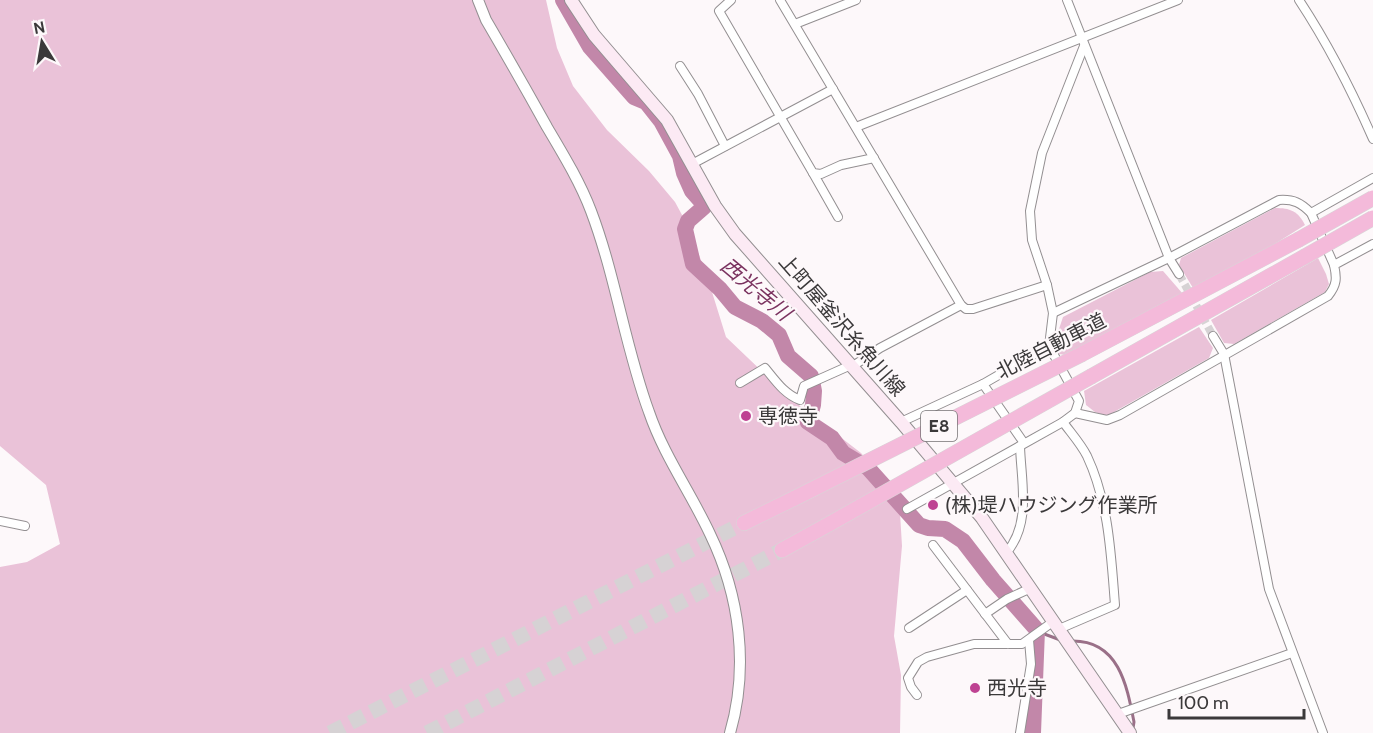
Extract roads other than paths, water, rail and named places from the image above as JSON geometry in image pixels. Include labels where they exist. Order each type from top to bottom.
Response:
[{"type":"highway","name":"北陸自動車道","points":[[744,524],[1082,354],[1373,198]]},
{"type":"highway","name":"E8","points":[[782,550],[1373,218]]},
{"type":"main road","name":"上町屋釜沢糸魚川線","points":[[571,0],[594,35],[667,120],[715,206],[735,234],[901,422],[982,518],[1129,732]]},
{"type":"street","points":[[478,0],[481,10],[581,187],[603,245],[637,377],[649,413],[669,459],[711,535],[731,586],[739,629],[740,666],[736,705],[730,733]]},
{"type":"street","points":[[730,0],[719,11],[838,217]]},
{"type":"street","points":[[1067,0],[1169,258],[1179,274]]},
{"type":"street","points":[[856,128],[1083,42],[1178,0]]},
{"type":"street","points":[[1299,0],[1319,30],[1373,139]]},
{"type":"street","points":[[784,1],[795,24],[961,305],[966,309],[973,309],[1047,285]]},
{"type":"street","points":[[795,24],[850,1]]},
{"type":"street","points":[[907,509],[1063,422],[1075,413],[1079,401],[1049,346],[1053,313],[1047,285],[1032,240],[1030,210],[1042,153],[1083,42]]},
{"type":"street","points":[[680,66],[698,94],[725,146]]},
{"type":"street","points":[[692,164],[833,89]]},
{"type":"street","points":[[813,173],[821,174],[841,165],[874,158]]},
{"type":"street","points":[[1311,213],[1373,178]]},
{"type":"street","points":[[1053,313],[1169,258],[1279,200],[1291,199],[1302,204],[1311,213],[1334,265],[1337,279],[1335,287],[1328,296],[1120,415],[1107,420],[1075,413]]},
{"type":"street","points":[[1334,265],[1373,244]]},
{"type":"street","points":[[740,383],[765,368],[781,387],[792,397],[800,400],[804,386],[852,366],[880,348],[961,305]]},
{"type":"street","points":[[1213,336],[1224,354],[1269,589],[1323,733]]},
{"type":"street","points":[[901,422],[983,384],[1049,346]]},
{"type":"street","points":[[983,384],[1022,444],[1023,519],[1012,546],[1006,553]]},
{"type":"street","points":[[917,695],[908,678],[918,662],[927,657],[974,644],[1022,644],[1056,625],[1115,605],[1110,535],[1097,483],[1086,454],[1063,422]]},
{"type":"street","points":[[0,521],[25,526]]},
{"type":"street","points":[[933,545],[1008,644]]},
{"type":"street","points":[[985,614],[1007,599],[1030,588]]},
{"type":"street","points":[[909,628],[967,590]]},
{"type":"street","points":[[1020,733],[1031,664],[1029,640]]},
{"type":"street","points":[[1118,714],[1292,653]]},
{"type":"waterway","name":"西光寺川","points":[[563,0],[590,47],[634,97],[646,102],[661,121],[680,156],[692,191],[705,203],[704,207],[688,221],[685,229],[693,264],[720,289],[735,307],[762,321],[779,335],[788,356],[811,376],[814,391],[808,422],[832,438],[843,453],[868,468],[919,525],[945,529],[963,541],[993,580],[1037,630],[1033,733]]},
{"type":"waterway","points":[[1039,632],[1063,641]]},
{"type":"waterway","points":[[1073,641],[1089,643],[1111,657],[1124,681],[1134,722],[1133,728]]},
{"type":"tunnel","points":[[1179,274],[1213,336]]},
{"type":"tunnel","points":[[330,733],[744,523]]},
{"type":"tunnel","points":[[427,733],[782,550]]},
{"type":"place","name":"専徳寺","points":[[746,416]]},
{"type":"place","name":"(株)堤ハウジング作業所","points":[[933,505]]},
{"type":"place","name":"西光寺","points":[[975,688]]}]
